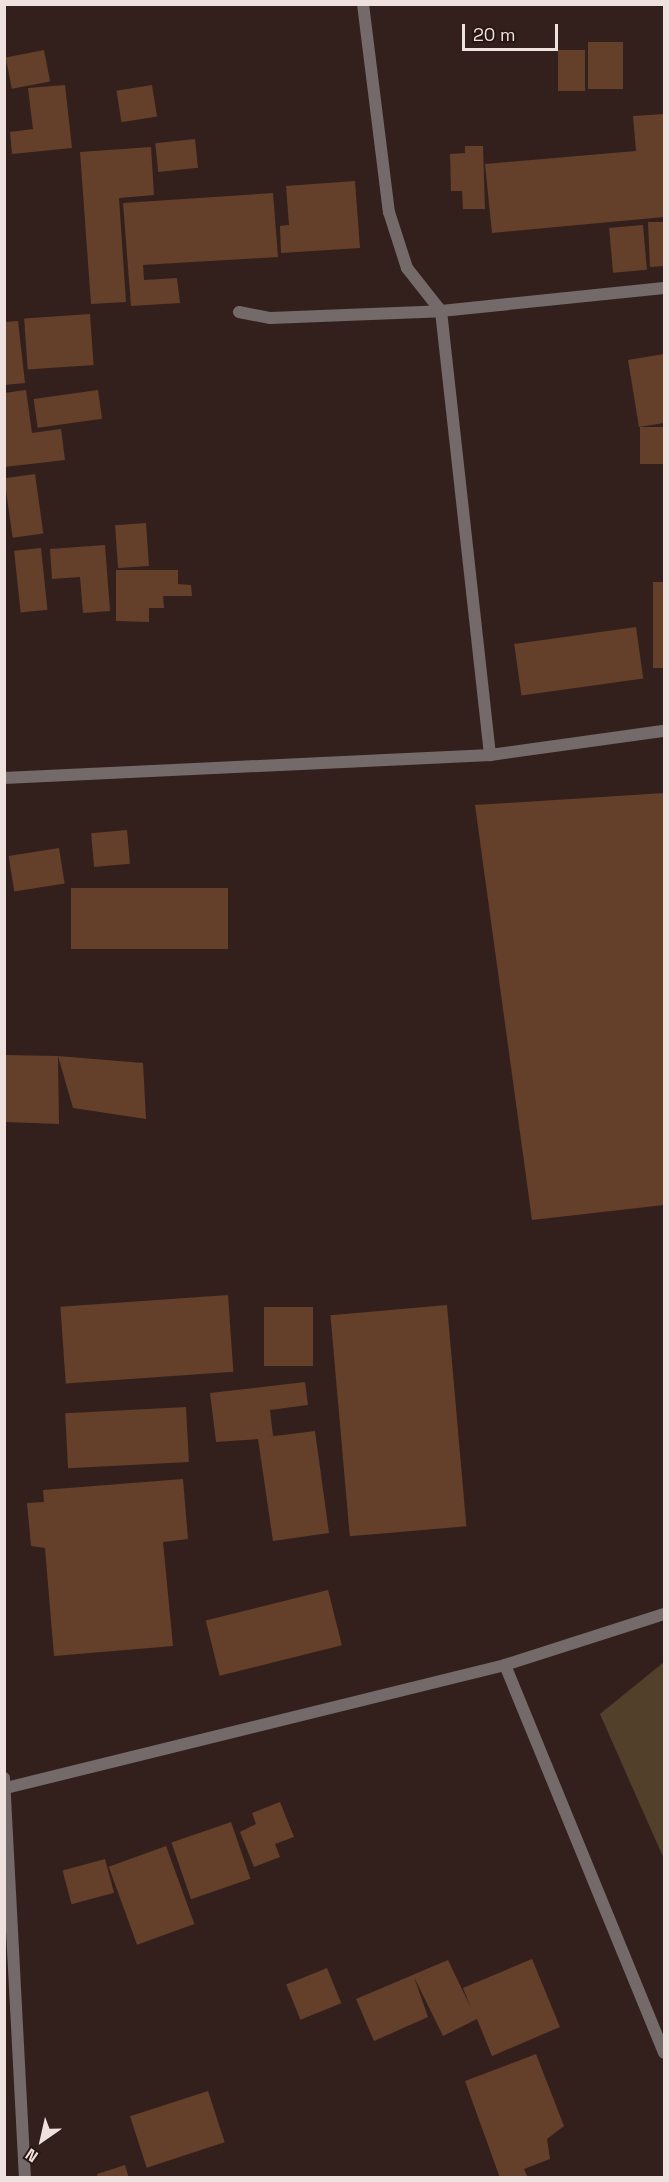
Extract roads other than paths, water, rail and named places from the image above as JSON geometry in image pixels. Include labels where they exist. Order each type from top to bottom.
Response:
[{"type":"street","points":[[363,4],[389,212],[407,268],[441,311],[490,755]]},
{"type":"street","points":[[239,312],[270,318],[441,311],[664,288]]},
{"type":"street","points":[[4,778],[490,755],[664,731]]},
{"type":"street","points":[[25,2178],[5,1783],[505,1665],[664,1614]]},
{"type":"street","points":[[505,1665],[664,2053]]}]
